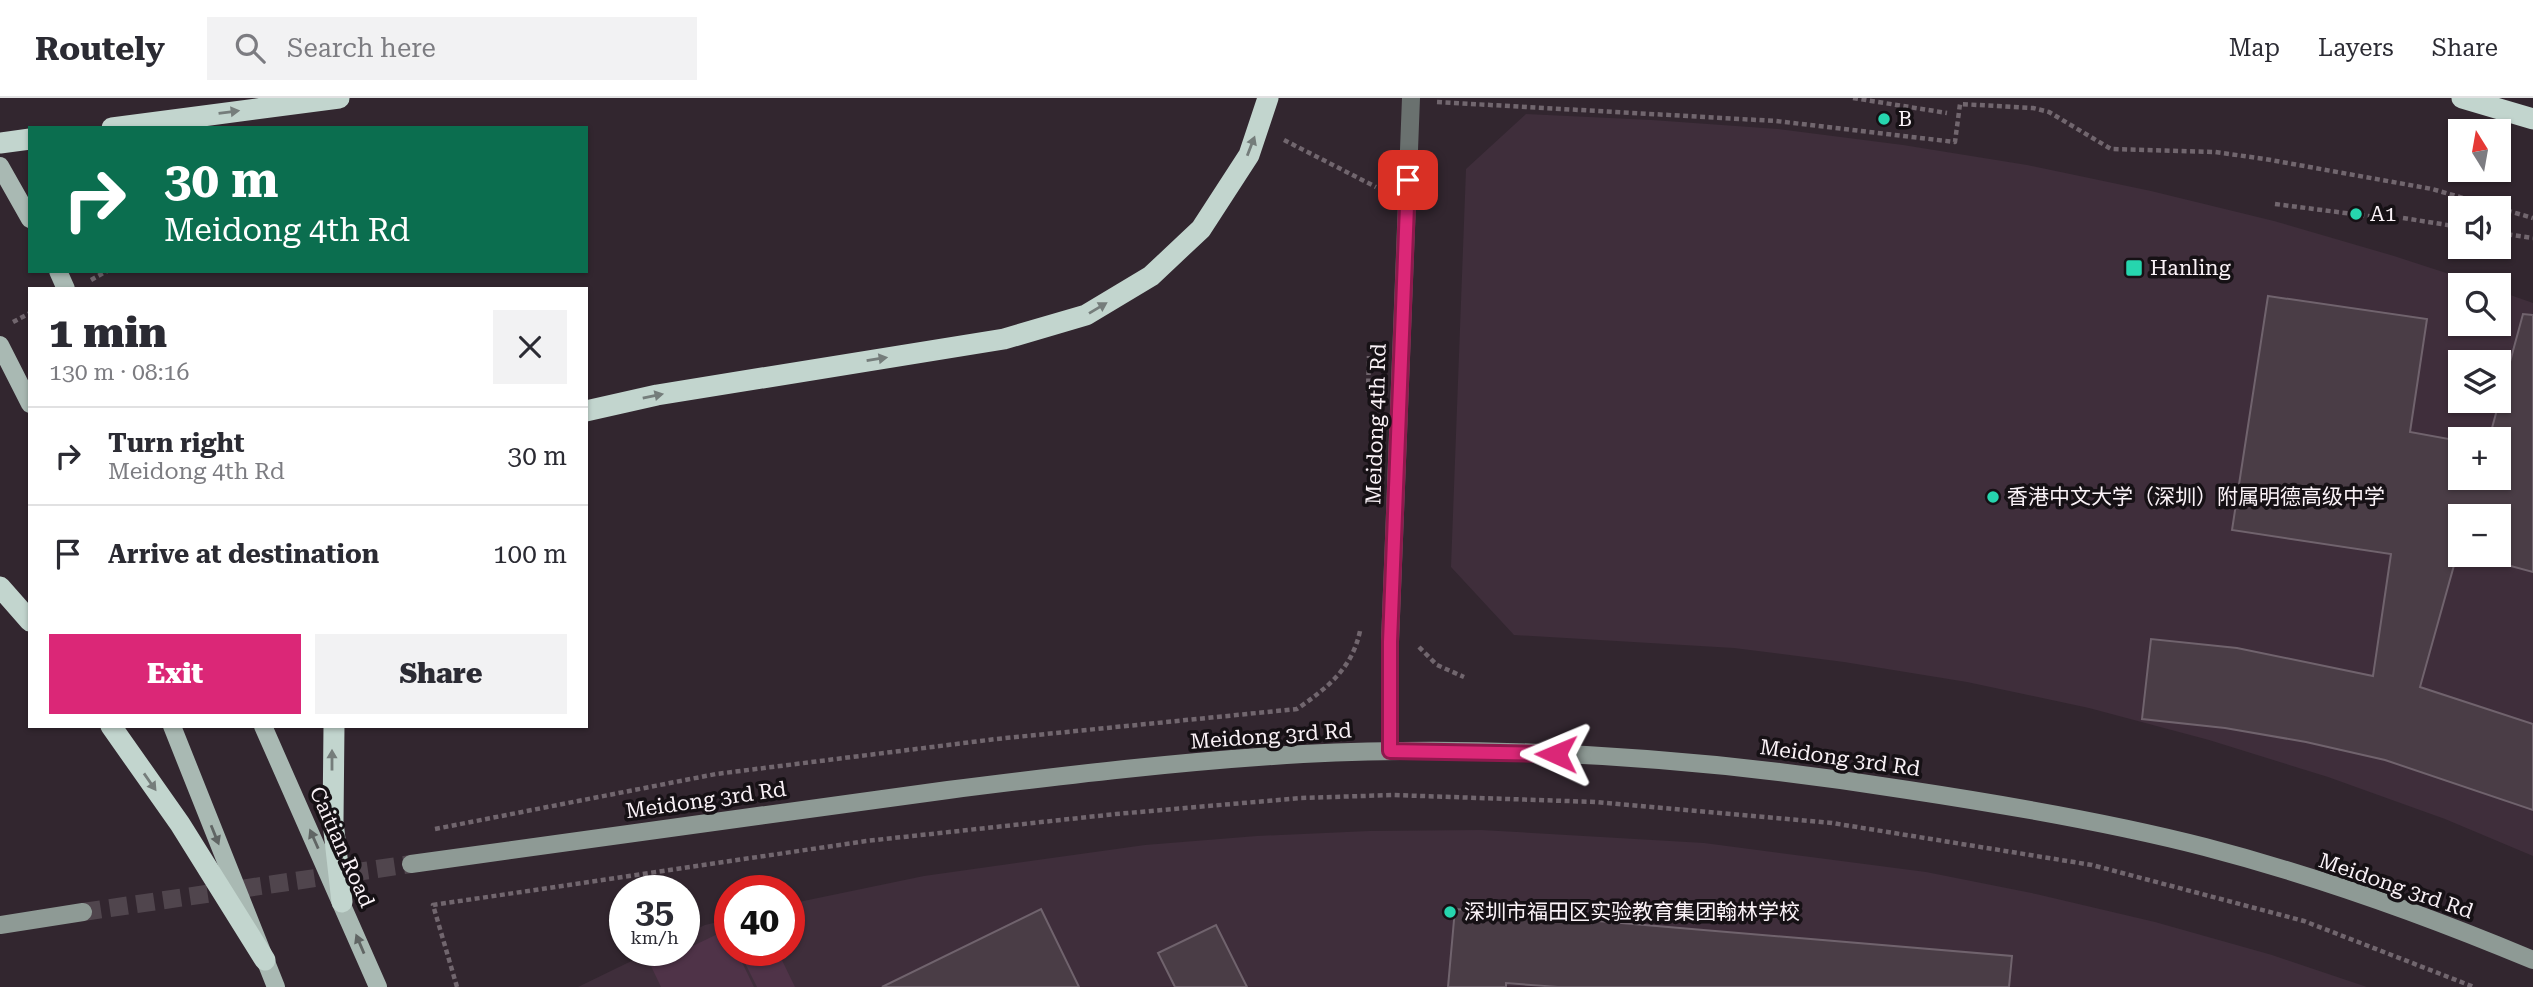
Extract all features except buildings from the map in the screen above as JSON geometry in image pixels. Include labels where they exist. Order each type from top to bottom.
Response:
[{"type":"highway","points":[[127,126],[339,98]]},
{"type":"highway","points":[[588,411],[657,395],[1003,339],[1086,315],[1151,276],[1201,229],[1249,155],[1268,98]]},
{"type":"highway","points":[[2462,98],[2533,119]]},
{"type":"highway","points":[[0,143],[28,139]]},
{"type":"highway","points":[[0,587],[28,619]]},
{"type":"highway","points":[[112,728],[180,824],[265,960]]},
{"type":"highway","points":[[334,728],[333,822],[342,902]]},
{"type":"main road","points":[[0,166],[28,215]]},
{"type":"main road","points":[[0,345],[28,400]]},
{"type":"main road","points":[[173,728],[276,987]]},
{"type":"main road","name":"Caitian Road","points":[[264,728],[378,987]]},
{"type":"street","name":"Meidong 4th Rd","points":[[1390,751],[1390,642],[1411,98]]},
{"type":"street","name":"Meidong 3rd Rd","points":[[411,864],[795,810],[1101,771],[1300,754],[1390,751],[1611,754],[1807,774],[2011,806],[2206,847],[2341,889],[2533,960]]},
{"type":"street","points":[[0,925],[82,912]]},
{"type":"path","points":[[1853,98],[1947,113]]},
{"type":"path","points":[[1433,102],[1776,121],[1955,142],[1960,104],[2033,108],[2049,112],[2111,149],[2216,152],[2264,159],[2432,189],[2533,218]]},
{"type":"path","points":[[1282,138],[1377,187]]},
{"type":"path","points":[[2275,204],[2384,218]]},
{"type":"path","points":[[2403,218],[2448,225]]},
{"type":"path","points":[[2511,235],[2533,238]]},
{"type":"path","points":[[431,830],[716,774],[996,739],[1297,709],[1326,689],[1344,670],[1357,642]]},
{"type":"path","points":[[1416,644],[1437,665],[1464,677]]},
{"type":"path","points":[[457,987],[433,905],[866,841],[1129,813],[1301,798],[1393,795],[1595,802],[1832,822],[2092,866],[2304,921],[2474,987]]},
{"type":"shaded area","name":"香港中文大学（深圳）附属明德高级中学","points":[[1526,114],[1778,129],[1903,145],[2027,165],[2274,221],[2448,274],[2448,336],[2511,336],[2511,295],[2533,303],[2533,856],[2445,819],[2328,777],[2209,740],[2089,708],[1967,682],[1734,648],[1514,635],[1451,567],[1466,169]]},
{"type":"shaded area","name":"深圳市福田区实验教育集团翰林学校","points":[[1481,830],[1704,843],[1926,872],[2155,922],[2272,955],[2367,987],[578,987],[621,966],[700,966],[700,927],[714,923],[714,966],[805,966],[805,901],[924,876],[1145,845],[1369,831]]},
{"type":"shaded area","points":[[714,936],[714,966],[744,966],[754,987],[661,987],[651,966],[700,966],[700,942]]},
{"type":"shaded area","points":[[746,966],[785,966],[795,987],[757,987]]},
{"type":"tunnel","points":[[83,912],[411,864]]},
{"type":"place","name":"B","points":[[1884,119]]},
{"type":"place","name":"A1","points":[[2356,214]]},
{"type":"place","name":"Hanling","points":[[2134,268]]},
{"type":"place","name":"香港中文大学（深圳）附属明德高级中学","points":[[1993,497]]},
{"type":"place","name":"深圳市福田区实验教育集团翰林学校","points":[[1450,912]]},
{"type":"route","points":[[1408,180],[1390,642],[1390,751],[1556,754]]}]
